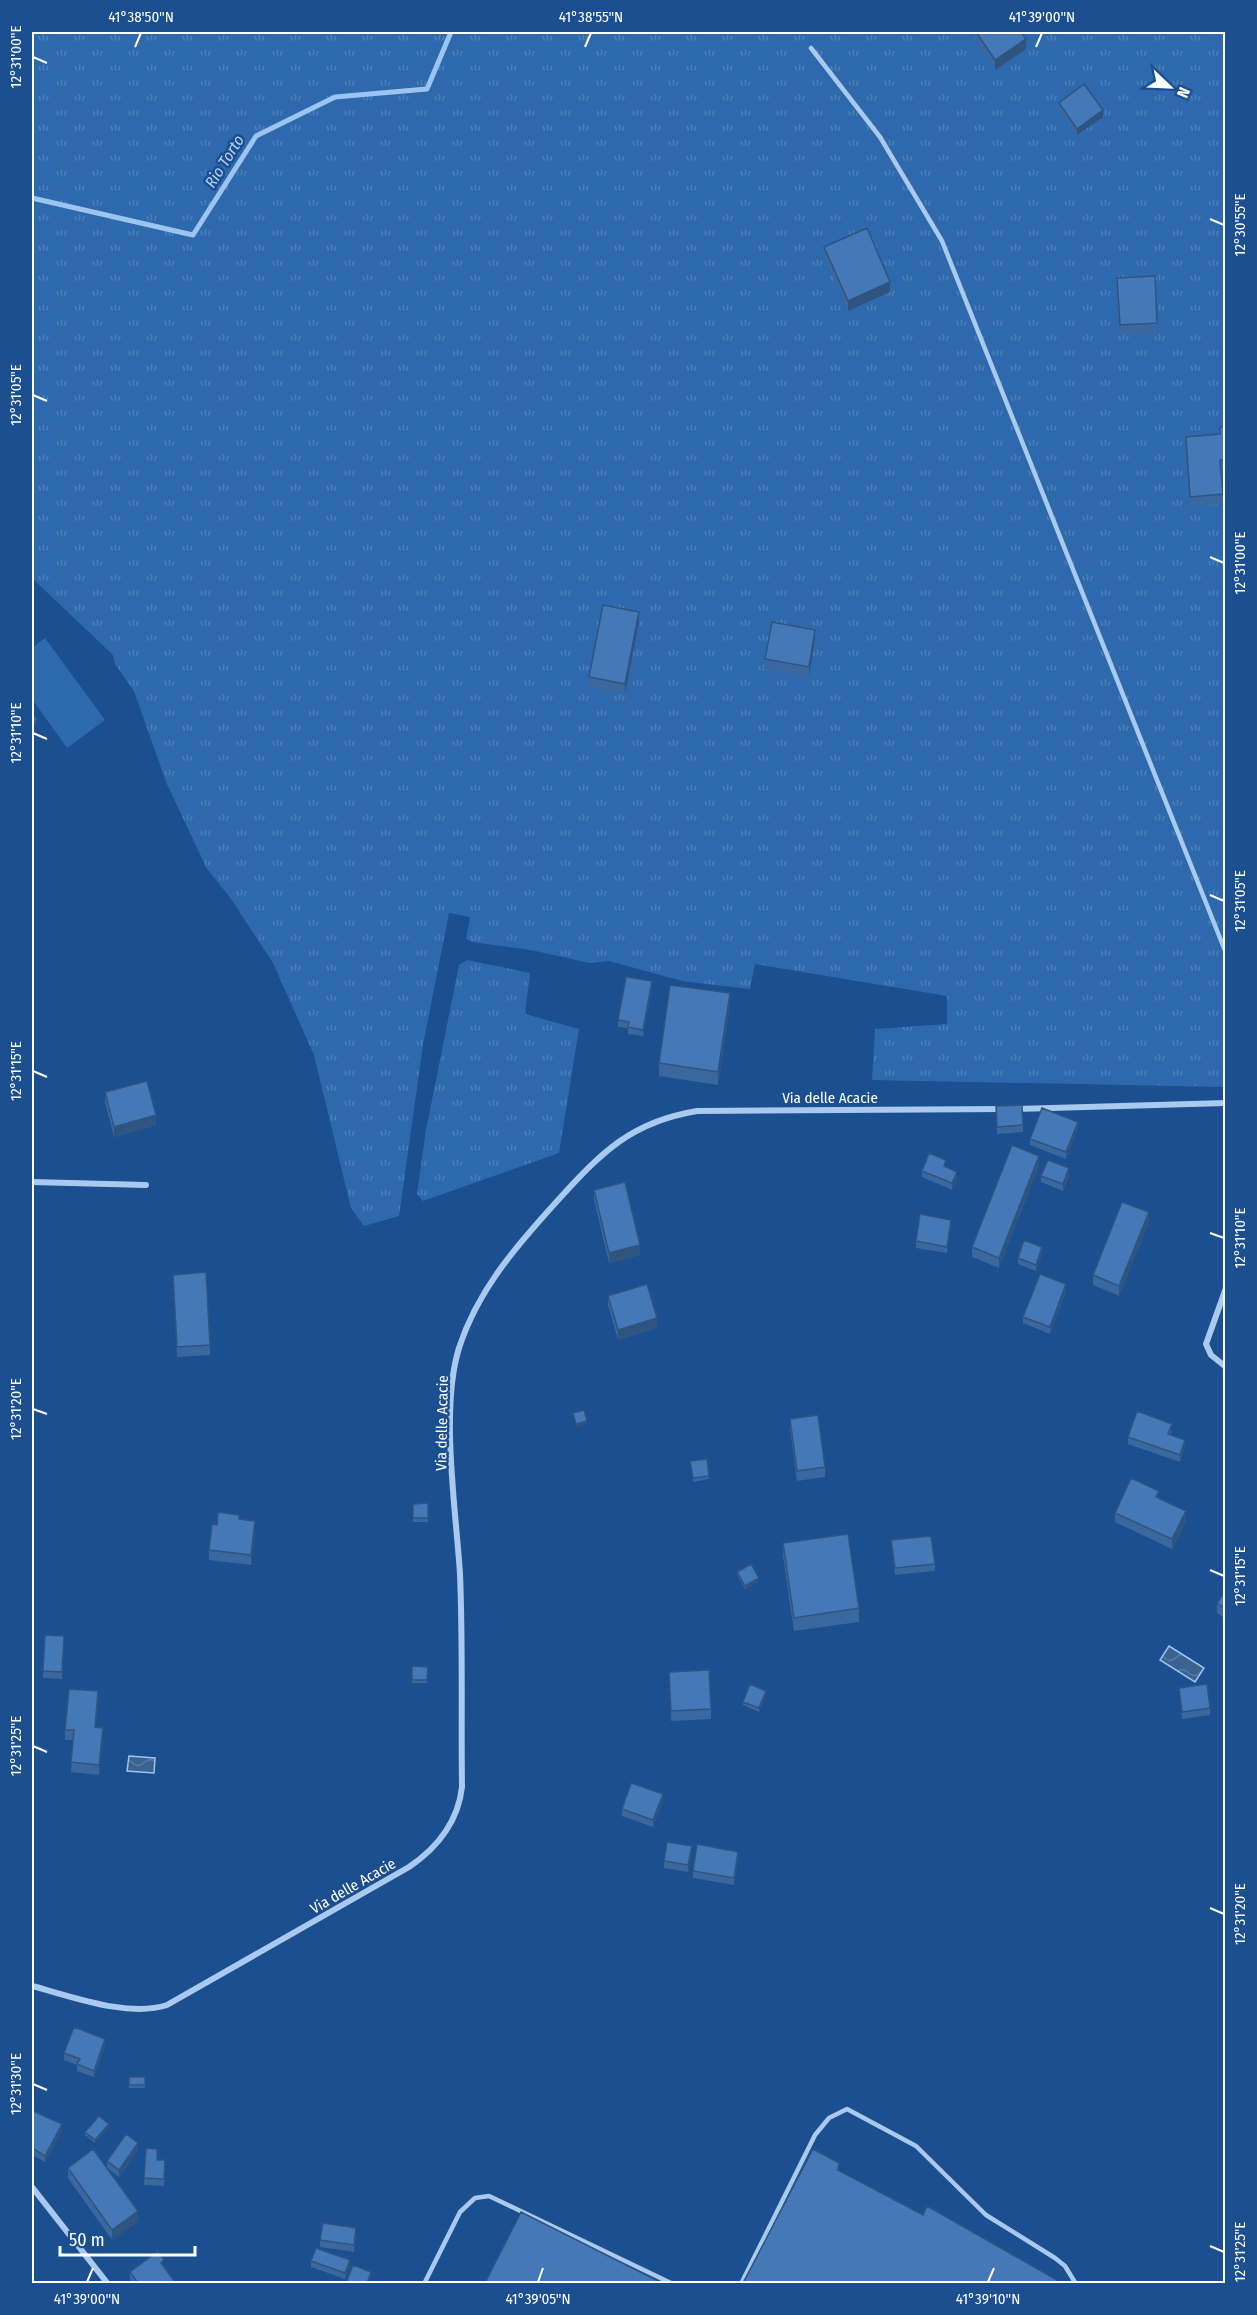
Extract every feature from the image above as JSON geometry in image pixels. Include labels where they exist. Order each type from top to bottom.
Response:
[{"type":"street","name":"Via delle Acacie","points":[[32,1986],[132,2009],[152,2009],[167,2005],[409,1867],[429,1852],[441,1838],[458,1808],[462,1787],[460,1592],[453,1484],[452,1423],[456,1361],[478,1305],[503,1263],[588,1167],[618,1140],[663,1118],[710,1110],[1104,1108],[1226,1103]]},
{"type":"street","points":[[32,1182],[146,1185]]},
{"type":"street","points":[[1226,1288],[1206,1344],[1211,1355],[1226,1366]]},
{"type":"street","points":[[1226,1471],[1226,1481]]},
{"type":"street","points":[[32,2187],[108,2283]]},
{"type":"lane","points":[[811,48],[880,137],[921,202],[945,248],[1226,953]]},
{"type":"lane","points":[[741,2283],[815,2134],[829,2118],[847,2109],[916,2146],[986,2215],[1055,2258],[1065,2266],[1076,2283]]},
{"type":"lane","points":[[424,2283],[460,2212],[475,2198],[489,2196],[673,2283]]},
{"type":"green space","points":[[32,32],[1225,32],[1225,1087],[872,1080],[875,1029],[947,1024],[947,996],[755,964],[750,989],[682,981],[609,961],[590,963],[531,950],[472,942],[466,939],[470,917],[449,913],[423,1045],[399,1216],[364,1226],[351,1208],[314,1055],[273,963],[229,896],[207,869],[166,782],[134,691],[115,664],[113,655],[32,578]]},
{"type":"green space","points":[[45,638],[105,720],[67,748],[32,699],[32,648]]},
{"type":"green space","points":[[467,960],[530,973],[525,1014],[579,1029],[559,1153],[423,1201],[417,1194],[426,1130],[459,965]]},
{"type":"water","points":[[1169,1646],[1204,1668],[1195,1682],[1160,1660]]},
{"type":"water","points":[[129,1756],[155,1758],[154,1773],[127,1771]]},
{"type":"building","points":[[976,32],[1021,32],[1026,39],[995,60]]},
{"type":"building","points":[[1084,84],[1103,110],[1077,129],[1059,103]]},
{"type":"building","points":[[867,228],[890,282],[848,301],[824,247]]},
{"type":"building","points":[[1155,276],[1157,323],[1120,325],[1117,278]]},
{"type":"building","points":[[1226,426],[1226,460],[1220,460],[1223,494],[1190,497],[1186,437],[1220,434],[1220,427]]},
{"type":"building","points":[[603,605],[639,612],[625,684],[589,677]]},
{"type":"building","points":[[772,622],[815,630],[809,667],[765,659]]},
{"type":"building","points":[[32,712],[37,720],[32,724]]},
{"type":"building","points":[[626,977],[652,981],[643,1030],[628,1027],[629,1022],[618,1020]]},
{"type":"building","points":[[670,985],[730,993],[718,1072],[659,1063]]},
{"type":"building","points":[[147,1081],[156,1115],[114,1127],[105,1092]]},
{"type":"building","points":[[1022,1105],[1023,1125],[997,1127],[996,1106]]},
{"type":"building","points":[[1042,1108],[1078,1122],[1066,1152],[1030,1139]]},
{"type":"building","points":[[1012,1145],[1039,1156],[999,1258],[972,1247]]},
{"type":"building","points":[[929,1153],[946,1160],[944,1166],[957,1172],[952,1183],[922,1171]]},
{"type":"building","points":[[1048,1160],[1069,1168],[1063,1184],[1041,1176]]},
{"type":"building","points":[[625,1182],[640,1245],[609,1253],[594,1190]]},
{"type":"building","points":[[1122,1202],[1149,1212],[1119,1286],[1093,1275]]},
{"type":"building","points":[[920,1214],[951,1220],[947,1247],[916,1241]]},
{"type":"building","points":[[1024,1240],[1042,1247],[1036,1265],[1018,1258]]},
{"type":"building","points":[[206,1272],[210,1345],[177,1347],[173,1275]]},
{"type":"building","points":[[1040,1274],[1066,1284],[1050,1327],[1023,1317]]},
{"type":"building","points":[[647,1284],[657,1318],[618,1330],[608,1296]]},
{"type":"building","points":[[584,1410],[587,1421],[576,1424],[573,1413]]},
{"type":"building","points":[[1137,1411],[1172,1424],[1168,1434],[1185,1440],[1180,1455],[1128,1437]]},
{"type":"building","points":[[818,1415],[825,1467],[797,1471],[790,1419]]},
{"type":"building","points":[[707,1459],[709,1476],[693,1478],[690,1461]]},
{"type":"building","points":[[1131,1478],[1159,1491],[1156,1497],[1186,1511],[1172,1539],[1115,1513]]},
{"type":"building","points":[[428,1503],[428,1518],[413,1518],[413,1504]]},
{"type":"building","points":[[218,1512],[239,1515],[239,1519],[255,1521],[251,1555],[209,1550],[212,1524],[217,1525]]},
{"type":"building","points":[[848,1534],[859,1608],[794,1618],[783,1543]]},
{"type":"building","points":[[931,1536],[935,1564],[895,1568],[891,1540]]},
{"type":"building","points":[[751,1564],[759,1578],[745,1586],[737,1572]]},
{"type":"building","points":[[1226,1591],[1226,1609],[1217,1603]]},
{"type":"building","points":[[45,1635],[64,1636],[62,1672],[43,1671]]},
{"type":"building","points":[[412,1666],[428,1667],[427,1680],[412,1680]]},
{"type":"building","points":[[709,1670],[711,1709],[671,1711],[669,1672]]},
{"type":"building","points":[[750,1684],[766,1691],[759,1708],[743,1702]]},
{"type":"building","points":[[1207,1684],[1210,1708],[1182,1712],[1179,1688]]},
{"type":"building","points":[[69,1689],[98,1691],[95,1727],[103,1728],[99,1765],[71,1762],[74,1730],[65,1730]]},
{"type":"building","points":[[631,1783],[663,1794],[653,1820],[622,1809]]},
{"type":"building","points":[[667,1842],[692,1846],[688,1865],[664,1861]]},
{"type":"building","points":[[697,1844],[738,1852],[734,1878],[693,1871]]},
{"type":"building","points":[[74,2027],[105,2039],[94,2071],[77,2064],[80,2059],[64,2053]]},
{"type":"building","points":[[129,2077],[145,2077],[145,2085],[129,2085]]},
{"type":"building","points":[[33,2111],[62,2124],[45,2156],[32,2148]]},
{"type":"building","points":[[99,2116],[109,2124],[95,2140],[85,2132]]},
{"type":"building","points":[[126,2134],[138,2143],[119,2170],[107,2161]]},
{"type":"building","points":[[146,2148],[157,2149],[157,2160],[165,2160],[164,2179],[144,2178]]},
{"type":"building","points":[[93,2149],[138,2211],[112,2230],[68,2168]]},
{"type":"building","points":[[813,2149],[839,2163],[838,2170],[923,2215],[927,2206],[1057,2280],[1055,2283],[743,2283]]},
{"type":"building","points":[[521,2212],[662,2283],[485,2283]]},
{"type":"building","points":[[323,2223],[356,2228],[354,2245],[320,2240]]},
{"type":"building","points":[[316,2248],[350,2260],[345,2273],[311,2261]]},
{"type":"building","points":[[158,2251],[164,2260],[161,2263],[175,2282],[138,2283],[130,2272]]},
{"type":"building","points":[[353,2265],[371,2272],[367,2283],[346,2283]]},
{"type":"waterway","name":"Rio Torto","points":[[32,198],[193,235],[256,136],[335,97],[427,89],[451,32]]}]
